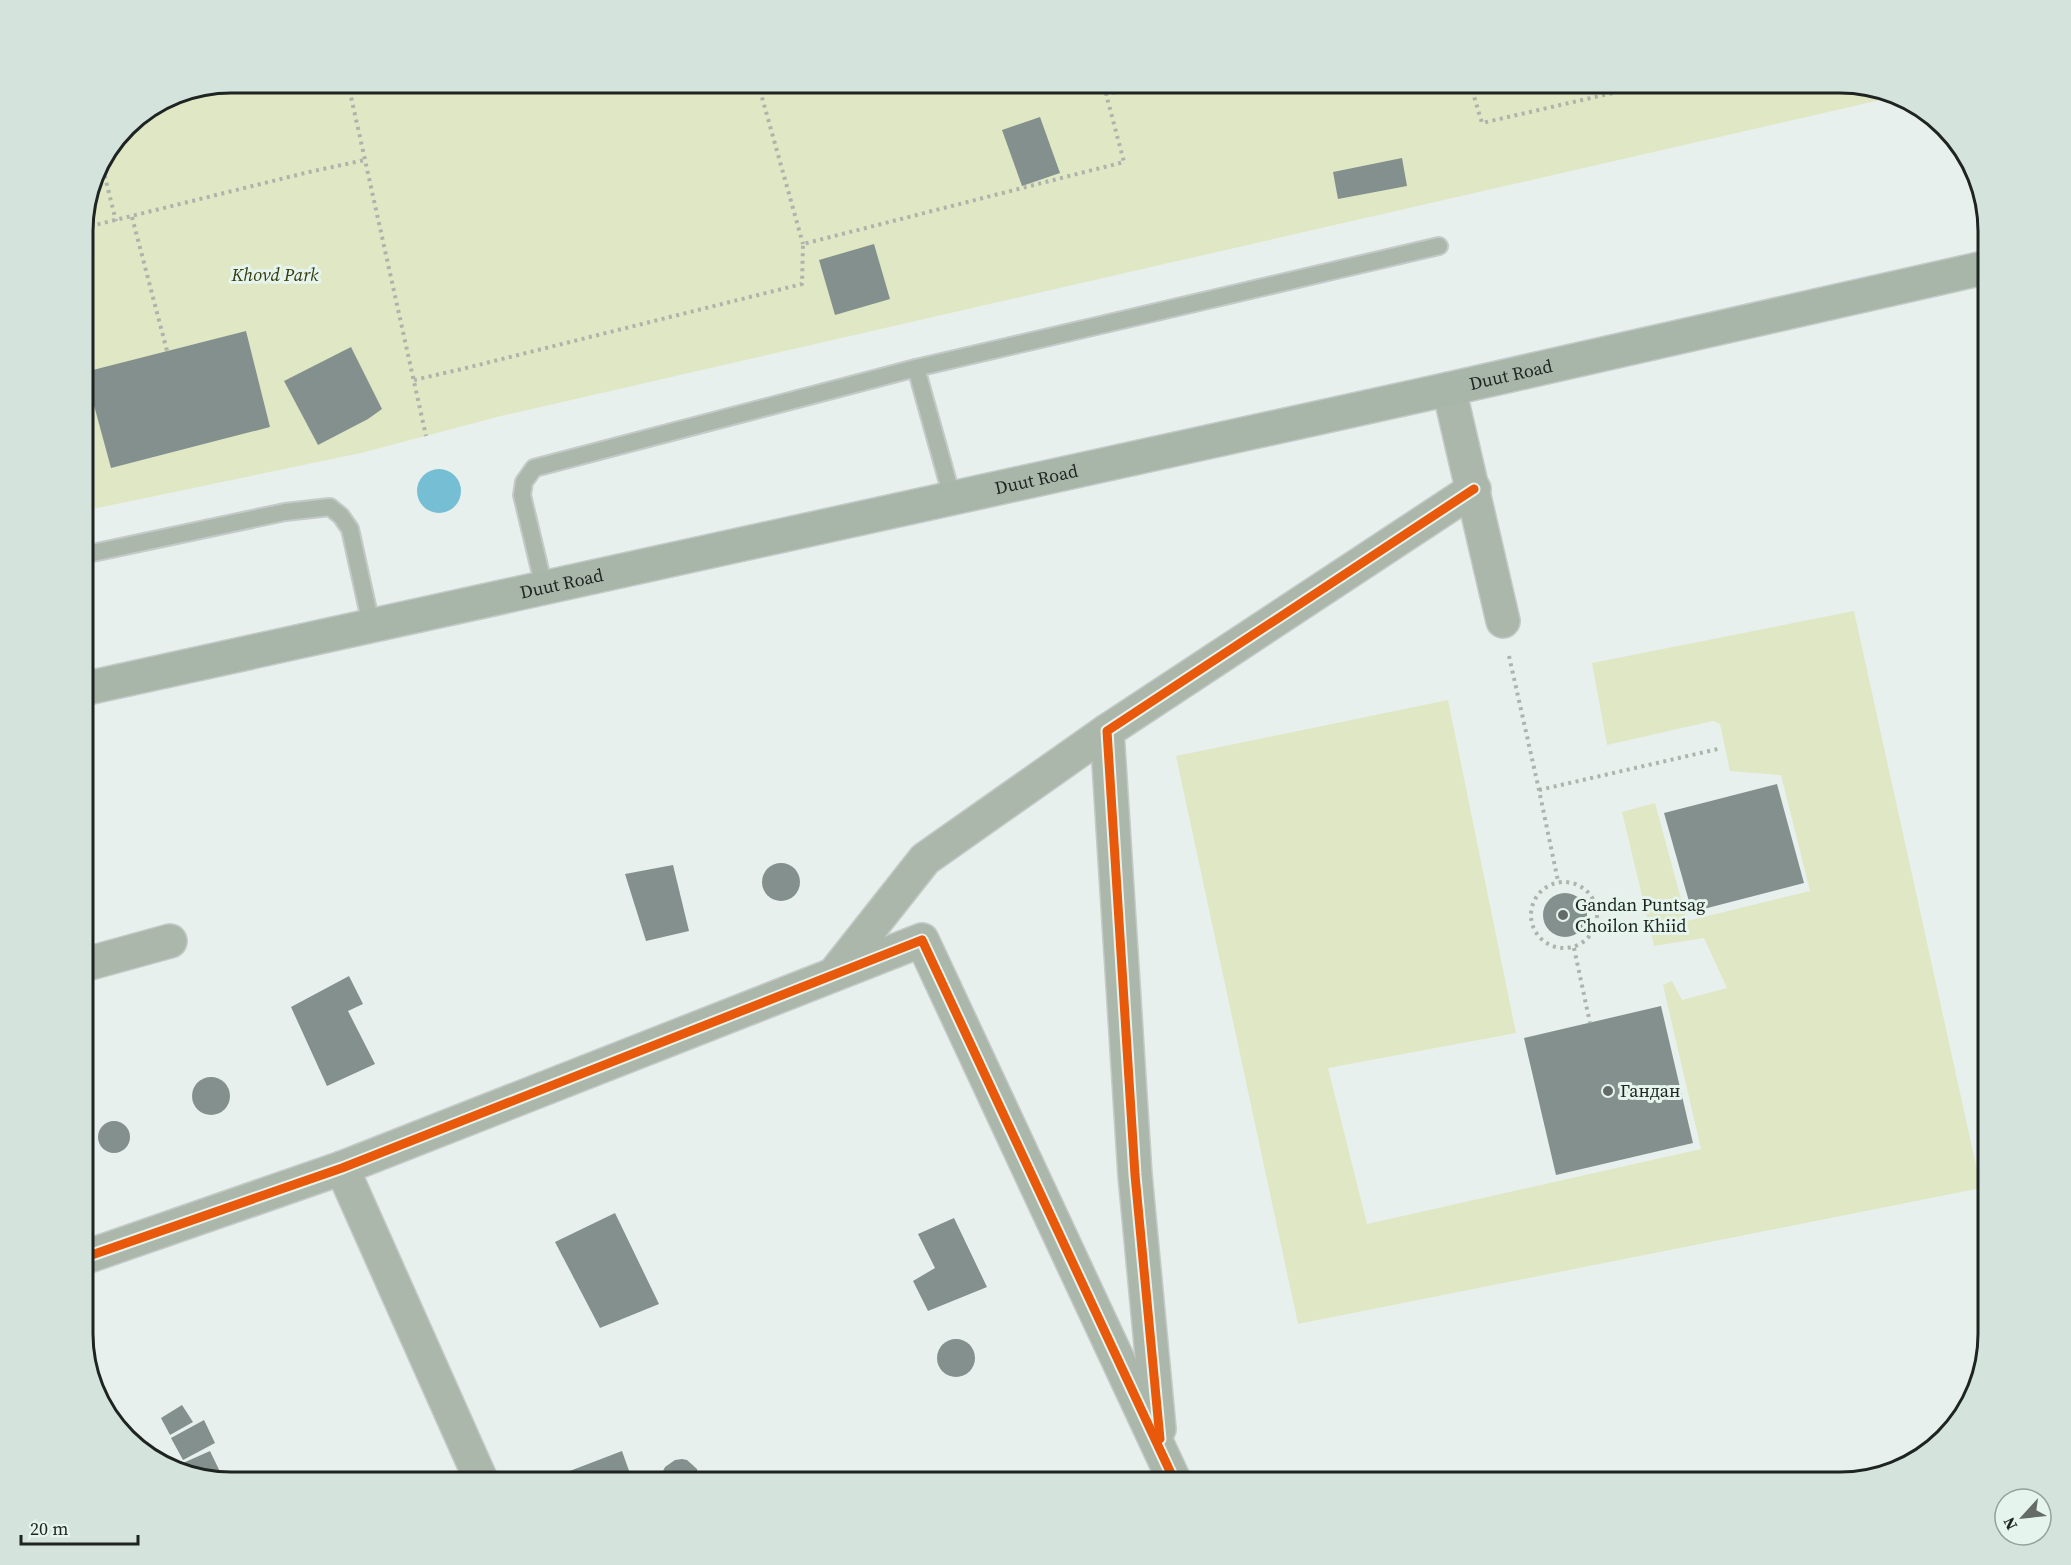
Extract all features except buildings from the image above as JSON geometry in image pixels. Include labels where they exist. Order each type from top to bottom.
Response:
[{"type":"main road","name":"Duut Road","points":[[93,687],[1978,269]]},
{"type":"street","points":[[1449,388],[1503,621]]},
{"type":"street","points":[[835,974],[925,860],[1107,731],[1474,489]]},
{"type":"street","points":[[1107,731],[1135,1175],[1161,1451]]},
{"type":"street","points":[[93,1255],[342,1168],[922,940],[1170,1472]]},
{"type":"street","points":[[93,962],[170,941]]},
{"type":"street","points":[[342,1168],[478,1472]]},
{"type":"lane","points":[[544,587],[522,495],[524,482],[534,468],[916,368],[1440,246]]},
{"type":"lane","points":[[916,368],[952,497]]},
{"type":"lane","points":[[93,553],[285,512],[330,507],[341,516],[350,529],[371,624]]},
{"type":"path","points":[[350,93],[426,436]]},
{"type":"path","points":[[414,380],[802,284],[803,244],[761,93]]},
{"type":"path","points":[[803,244],[1124,162],[1106,94],[1110,93]]},
{"type":"path","points":[[1473,93],[1482,123],[1609,93]]},
{"type":"path","points":[[93,226],[365,160]]},
{"type":"path","points":[[104,175],[116,221]]},
{"type":"path","points":[[132,217],[167,351]]},
{"type":"path","points":[[1511,666],[1558,881]]},
{"type":"path","points":[[1539,790],[1718,749]]},
{"type":"path","points":[[1558,881],[1578,884],[1594,897],[1598,917],[1591,936],[1574,948],[1555,948],[1540,939],[1531,923],[1532,905],[1541,890],[1558,881]]},
{"type":"path","points":[[1574,948],[1590,1023]]},
{"type":"green space","name":"Khovd Park","points":[[231,93],[1849,93],[1882,100],[501,416],[361,453],[93,509],[94,213],[103,178],[116,154],[140,127],[162,111],[187,100],[213,94]]},
{"type":"green space","points":[[1854,611],[1978,1174],[1978,1189],[1298,1324],[1176,756],[1448,700],[1516,1033],[1328,1068],[1367,1224],[1701,1149],[1663,985],[1672,981],[1682,1000],[1727,988],[1704,938],[1654,946],[1622,812],[1655,803],[1687,921],[1810,891],[1781,775],[1730,771],[1720,724],[1713,721],[1607,745],[1592,663]]},
{"type":"water","points":[[439,469],[454,476],[461,491],[454,506],[439,513],[424,506],[417,491],[424,476]]},
{"type":"cycle path","points":[[1160,1439],[1135,1175],[1107,731],[1474,489]]},
{"type":"cycle path","points":[[93,1255],[342,1168],[922,940],[1170,1472]]},
{"type":"place","name":"Gandan Puntsag Choilon Khiid","points":[[1563,915]]},
{"type":"place","name":"Гандан","points":[[1608,1091]]}]
